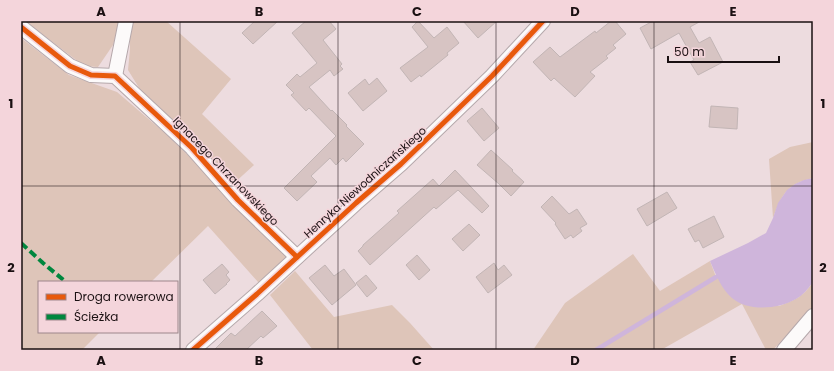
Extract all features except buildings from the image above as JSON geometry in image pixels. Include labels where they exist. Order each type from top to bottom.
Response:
[{"type":"street","points":[[21,27],[70,66],[91,75],[115,76],[126,21]]},
{"type":"street","name":"Henryka Niewodniczańskiego","points":[[193,350],[401,164],[492,76],[543,21]]},
{"type":"street","name":"Ignacego Chrzanowskiego","points":[[115,76],[192,148],[238,200],[297,257]]},
{"type":"street","points":[[784,350],[813,316]]},
{"type":"shaded area","points":[[25,21],[120,21],[113,45],[98,67],[84,66]]},
{"type":"shaded area","points":[[130,21],[166,21],[231,79],[202,114],[254,165],[232,185],[222,168],[141,91],[128,70]]},
{"type":"shaded area","points":[[21,38],[69,75],[117,92],[166,134],[226,192],[287,257],[259,283],[208,226],[152,281],[38,281],[38,333],[99,333],[82,350],[21,350]]},
{"type":"shaded area","points":[[813,142],[813,178],[797,183],[787,191],[779,202],[773,218],[769,159],[790,147]]},
{"type":"shaded area","points":[[813,178],[813,282],[799,297],[781,305],[772,307],[764,308],[746,305],[732,298],[728,295],[719,281],[710,261],[766,233],[778,203],[787,190],[795,184]]},
{"type":"shaded area","points":[[633,254],[660,291],[710,261],[716,277],[779,306],[798,297],[806,291],[813,282],[813,307],[773,350],[766,350],[742,304],[661,350],[533,350],[565,303]]},
{"type":"shaded area","points":[[295,271],[334,317],[392,305],[434,350],[313,350],[270,295]]},
{"type":"waterway","points":[[596,350],[716,277]]},
{"type":"marked path","points":[[21,243],[65,281]]},
{"type":"cycle path","points":[[193,350],[401,164],[492,76],[543,21]]},
{"type":"cycle path","points":[[21,27],[70,66],[91,75],[115,76],[192,148],[238,200],[297,257]]}]
